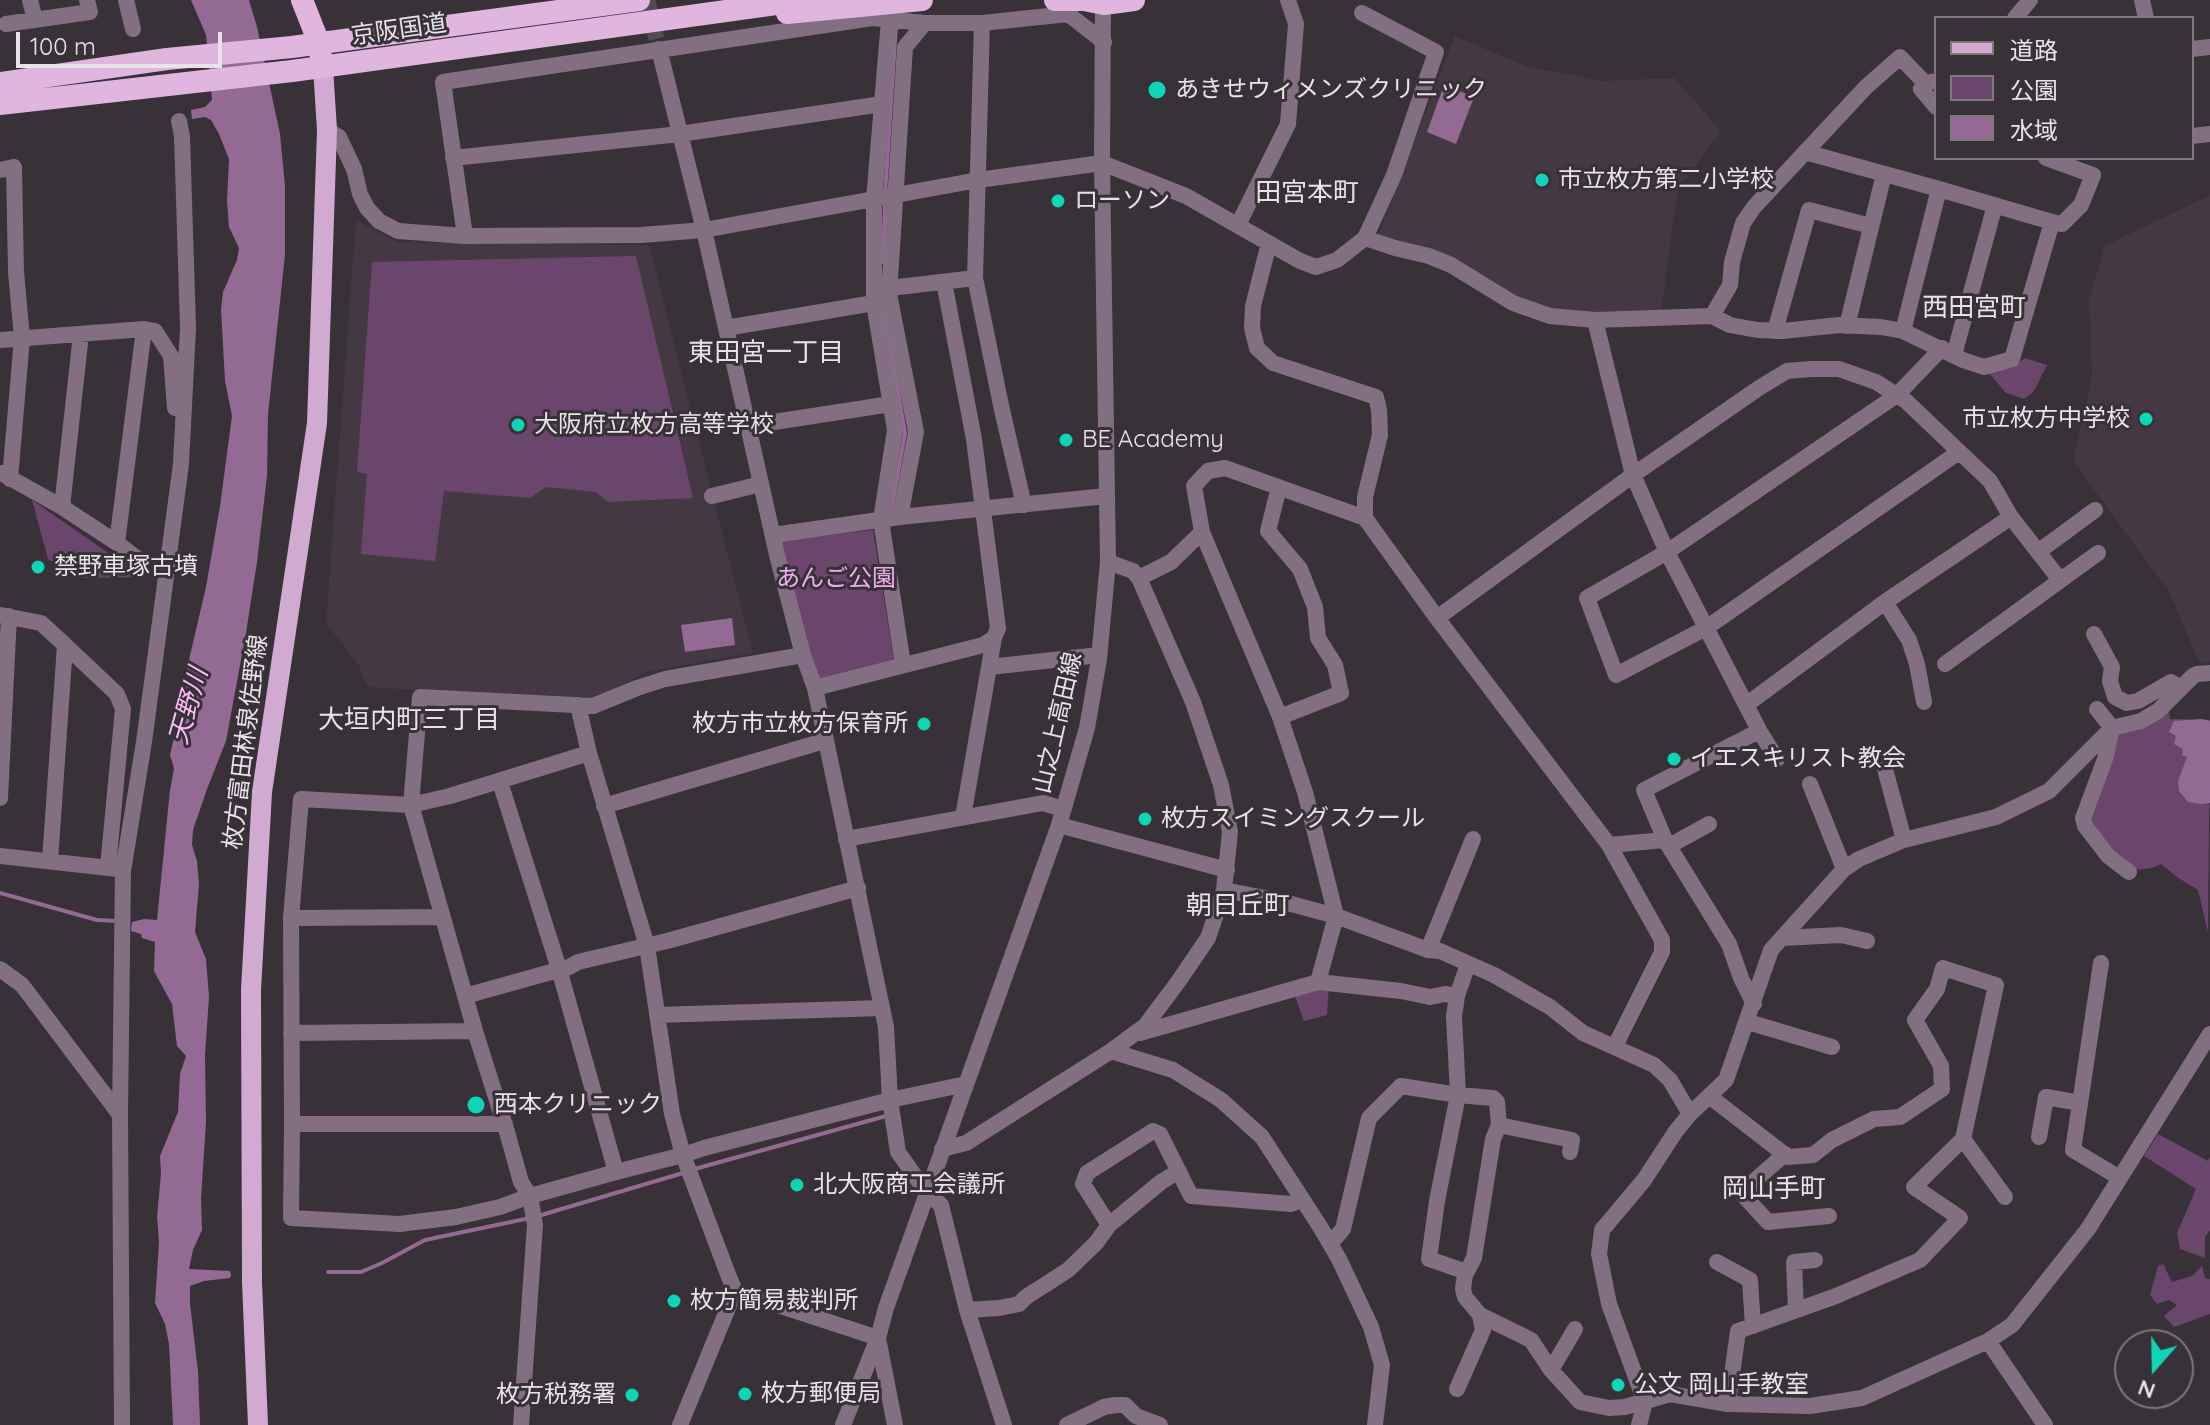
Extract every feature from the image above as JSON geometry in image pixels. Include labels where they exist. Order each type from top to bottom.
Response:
[{"type":"highway","points":[[302,0],[319,43],[323,67]]},
{"type":"highway","name":"京阪国道","points":[[0,83],[639,0]]},
{"type":"highway","name":"京阪国道","points":[[0,104],[323,67],[805,0]]},
{"type":"highway","points":[[693,15],[744,17],[922,0]]},
{"type":"highway","points":[[1055,0],[1134,0]]},
{"type":"main road","name":"枚方富田林泉佐野線","points":[[258,1425],[252,1282],[251,990],[262,792],[317,423],[327,130],[323,67]]},
{"type":"street","points":[[30,0],[35,20]]},
{"type":"street","points":[[6,24],[90,12],[87,0]]},
{"type":"street","points":[[126,0],[133,29]]},
{"type":"street","points":[[1238,225],[1288,124],[1296,24],[1288,0]]},
{"type":"street","points":[[2017,16],[2030,0]]},
{"type":"street","name":"山之上高田線","points":[[895,1425],[878,1338],[1061,817],[1087,728],[1099,655],[1108,562],[1102,163],[1103,2]]},
{"type":"street","points":[[327,130],[339,137],[367,208],[379,221],[398,231],[465,236],[641,235],[704,230],[978,180],[1102,163],[1186,196],[1300,261],[1316,267],[1337,260],[1365,238],[1394,175],[1436,52],[1362,13]]},
{"type":"street","points":[[465,236],[443,82],[888,15],[925,23],[982,23],[1068,14],[1104,42]]},
{"type":"street","points":[[888,15],[875,200],[874,303],[895,430],[881,520],[903,665]]},
{"type":"street","points":[[900,517],[916,432],[890,288],[905,47],[925,23]]},
{"type":"street","points":[[982,23],[975,278],[1024,505]]},
{"type":"street","points":[[659,49],[704,230],[773,535],[803,655],[815,688],[886,1027],[890,1100],[898,1152],[927,1193],[941,1205],[967,1310],[1004,1425]]},
{"type":"street","points":[[1712,316],[1730,285],[1732,262],[1743,223],[1754,207],[1866,87],[1900,57],[1930,82],[1921,89],[1934,105]]},
{"type":"street","points":[[453,158],[882,111],[900,114]]},
{"type":"street","points":[[115,869],[146,727],[182,445],[188,328],[179,121]]},
{"type":"street","points":[[1805,152],[2062,224],[2081,205],[2093,175],[2052,160]]},
{"type":"street","points":[[0,170],[14,167],[16,272],[22,338],[5,476],[62,507],[142,562]]},
{"type":"street","points":[[1847,326],[1884,174]]},
{"type":"street","points":[[1903,331],[1939,189]]},
{"type":"street","points":[[1959,452],[1706,628],[1616,675],[1587,598],[1667,552],[1897,395],[1948,352],[1995,205]]},
{"type":"street","points":[[1775,331],[1809,210],[1871,226]]},
{"type":"street","points":[[1365,238],[1440,260],[1513,303],[1550,316],[1595,320],[1712,316],[1730,325],[1775,331],[1839,325],[1881,327],[1903,331],[1984,367],[2012,359],[2052,222]]},
{"type":"street","points":[[1269,243],[1253,306],[1252,328],[1257,348],[1273,363],[1376,397],[1380,435],[1365,497],[1365,518]]},
{"type":"street","points":[[890,288],[975,278]]},
{"type":"street","points":[[944,282],[974,439],[998,628],[963,817]]},
{"type":"street","points":[[726,328],[874,303]]},
{"type":"street","points":[[1595,320],[1633,475],[1667,552],[1759,731],[1777,759]]},
{"type":"street","points":[[0,340],[144,329],[155,331],[171,356],[177,426],[182,445]]},
{"type":"street","points":[[117,543],[144,329]]},
{"type":"street","points":[[62,507],[81,334]]},
{"type":"street","points":[[1437,618],[1633,475],[1787,371],[1839,369],[1876,382],[1897,395],[1990,481],[2011,517],[2060,580]]},
{"type":"street","points":[[748,426],[891,404]]},
{"type":"street","points":[[1318,982],[1336,916],[1305,792],[1280,717],[1202,532],[1194,486],[1208,471],[1225,468],[1365,518],[1609,845],[1662,940],[1662,952],[1615,1046]]},
{"type":"street","points":[[712,496],[761,484]]},
{"type":"street","points":[[1279,487],[1268,531],[1300,569],[1315,607],[1318,638],[1335,665],[1341,693],[1280,717]]},
{"type":"street","points":[[773,535],[900,517],[1106,496]]},
{"type":"street","points":[[2038,552],[2095,510]]},
{"type":"street","points":[[1746,705],[1885,602],[2011,517]]},
{"type":"street","points":[[1139,578],[1171,562],[1202,532]]},
{"type":"street","points":[[1945,664],[2098,553]]},
{"type":"street","points":[[942,1149],[966,1143],[1145,1026],[1208,938],[1224,890],[1230,832],[1221,785],[1193,702],[1139,578],[1133,571],[1108,562]]},
{"type":"street","points":[[1885,602],[1909,640],[1924,702]]},
{"type":"street","points":[[0,798],[4,615],[41,623],[117,694],[123,709],[115,869],[122,1425]]},
{"type":"street","points":[[2094,634],[2112,667],[2110,681],[2115,697],[2127,703],[2138,701],[2171,682],[2181,688]]},
{"type":"street","points":[[815,688],[983,645],[994,638]]},
{"type":"street","points":[[50,861],[65,645]]},
{"type":"street","points":[[521,1425],[532,1210],[475,1031],[411,805],[420,697],[593,706],[665,679],[803,655]]},
{"type":"street","points":[[989,667],[1099,655]]},
{"type":"street","points":[[1639,1425],[1645,1402],[1609,1304],[1599,1254],[1602,1230],[1644,1180],[1690,1114],[1726,1080],[1771,950],[1844,869],[1877,849],[1996,817],[2049,791],[2112,728],[2141,721],[2158,711],[2197,674],[2210,673]]},
{"type":"street","points":[[578,705],[604,806],[647,946],[672,1114],[686,1164],[735,1291],[680,1425]]},
{"type":"street","points":[[2097,709],[2112,728]]},
{"type":"street","points":[[2112,728],[2105,759],[2083,818],[2102,861],[2129,872]]},
{"type":"street","points":[[1754,1004],[1729,944],[1667,843],[1644,790],[1759,731]]},
{"type":"street","points":[[604,806],[824,741]]},
{"type":"street","points":[[589,753],[500,782],[411,805],[301,799],[291,918],[291,1218],[399,1224],[456,1217],[500,1207],[532,1210],[616,1172],[686,1164],[704,1148],[890,1100],[966,1084]]},
{"type":"street","points":[[1885,769],[1904,840]]},
{"type":"street","points":[[500,782],[559,969],[616,1172]]},
{"type":"street","points":[[1810,784],[1844,869]]},
{"type":"street","points":[[846,839],[1043,803],[1061,817],[1227,870]]},
{"type":"street","points":[[1609,845],[1667,843],[1709,824]]},
{"type":"street","points":[[1428,950],[1473,839]]},
{"type":"street","points":[[0,856],[115,869]]},
{"type":"street","points":[[465,996],[858,888]]},
{"type":"street","points":[[1224,890],[1336,916],[1428,950],[1440,951],[1494,975],[1550,1007],[1583,1033],[1654,1065],[1670,1080],[1690,1114]]},
{"type":"street","points":[[291,918],[442,917]]},
{"type":"street","points":[[1782,938],[1841,935],[1867,941]]},
{"type":"street","points":[[2101,963],[2073,1150],[2120,1178]]},
{"type":"street","points":[[1465,1275],[1461,1270],[1429,1259],[1458,1095],[1454,1016],[1468,964]]},
{"type":"street","points":[[1728,1404],[1738,1331],[1836,1296],[1920,1260],[1960,1218],[1914,1187],[1963,1139],[1996,985],[1943,968],[1937,989],[1915,1020],[1941,1066],[1942,1089]]},
{"type":"street","points":[[0,969],[22,985],[120,1115]]},
{"type":"street","points":[[1133,1036],[1318,982],[1430,997],[1445,994],[1457,996]]},
{"type":"street","points":[[657,1015],[882,1008]]},
{"type":"street","points":[[1748,1022],[1832,1047]]},
{"type":"street","points":[[291,1033],[475,1031]]},
{"type":"street","points":[[1330,1244],[1343,1229],[1369,1118],[1401,1086],[1493,1098],[1497,1102],[1499,1125],[1493,1139],[1474,1258],[1465,1275],[1465,1297],[1480,1315],[1531,1340],[1551,1370],[1580,1402],[1609,1408],[1670,1394],[1728,1404],[1810,1406],[1862,1398],[1988,1341],[2012,1325],[2088,1229],[2210,1034]]},
{"type":"street","points":[[1111,1051],[1173,1070],[1221,1100],[1262,1137],[1330,1244],[1371,1327],[1382,1365],[1375,1425]]},
{"type":"street","points":[[1709,1096],[1788,1157],[1813,1155],[1832,1140],[1874,1119],[1900,1117],[1942,1089],[1971,1094]]},
{"type":"street","points":[[2039,1137],[2046,1097],[2080,1103]]},
{"type":"street","points":[[292,1124],[505,1124]]},
{"type":"street","points":[[1499,1125],[1571,1141]]},
{"type":"street","points":[[1109,1225],[1083,1184],[1087,1173],[1153,1131],[1160,1134],[1191,1196],[1291,1204],[1302,1200]]},
{"type":"street","points":[[1963,1139],[2005,1197]]},
{"type":"street","points":[[1785,1154],[1752,1183],[1745,1197],[1768,1222],[1829,1216]]},
{"type":"street","points":[[967,1310],[1019,1304],[1068,1270],[1096,1243],[1109,1225],[1179,1171]]},
{"type":"street","points":[[1796,1309],[1794,1262],[1815,1260]]},
{"type":"street","points":[[1717,1262],[1750,1280],[1753,1326]]},
{"type":"street","points":[[735,1291],[878,1338],[843,1425]]},
{"type":"street","points":[[1457,1389],[1483,1330],[1480,1315]]},
{"type":"street","points":[[1551,1370],[1575,1329]]},
{"type":"street","points":[[1988,1341],[2045,1425]]},
{"type":"street","points":[[1067,1425],[1104,1407],[1116,1405],[1125,1405],[1136,1416],[1160,1425]]},
{"type":"shaded area","name":"市立枚方第二小学校","points":[[1455,36],[1526,66],[1602,81],[1674,78],[1721,131],[1678,189],[1661,311],[1601,314],[1555,310],[1515,296],[1435,249],[1378,236]]},
{"type":"shaded area","name":"市立枚方中学校","points":[[2210,195],[2210,662],[2200,664],[2169,592],[2073,461],[2092,377],[2089,300],[2105,246]]},
{"type":"shaded area","name":"大阪府立枚方高等学校","points":[[356,220],[397,242],[649,245],[753,653],[646,672],[593,701],[367,687],[359,666],[326,623]]},
{"type":"green space","points":[[636,256],[693,498],[608,502],[596,492],[546,487],[530,498],[444,491],[435,561],[361,554],[367,474],[357,472],[372,262]]},
{"type":"green space","points":[[2025,358],[2047,365],[2034,391],[2024,399],[2006,393],[1989,373],[2015,365]]},
{"type":"green space","points":[[32,500],[143,577],[80,578],[48,559]]},
{"type":"green space","name":"あんご公園","points":[[873,530],[894,661],[818,681],[780,541]]},
{"type":"green space","points":[[2169,710],[2170,719],[2210,720],[2208,932],[2198,890],[2161,864],[2136,870],[2110,848],[2096,831],[2089,815],[2117,734]]},
{"type":"green space","points":[[1329,985],[1327,1015],[1304,1021],[1293,991]]},
{"type":"green space","points":[[2158,1134],[2208,1161],[2210,1157],[2210,1230],[2205,1237],[2205,1258],[2180,1249],[2177,1233],[2196,1189],[2144,1156]]},
{"type":"green space","points":[[2163,1264],[2172,1282],[2192,1276],[2202,1266],[2205,1278],[2210,1279],[2210,1314],[2174,1327],[2164,1316],[2177,1305],[2169,1300],[2157,1304],[2150,1295],[2158,1266]]},
{"type":"water","name":"天野川","points":[[191,0],[249,0],[280,134],[285,186],[285,255],[268,414],[267,476],[246,633],[226,741],[193,830],[192,845],[199,884],[195,932],[206,959],[209,997],[202,1230],[189,1269],[230,1271],[231,1275],[230,1278],[190,1286],[200,1425],[173,1425],[169,1344],[165,1324],[155,1303],[159,1242],[157,1217],[160,1156],[178,1112],[180,1074],[186,1056],[177,1046],[172,1004],[154,971],[155,942],[131,931],[132,922],[157,920],[174,768],[170,755],[174,724],[206,587],[232,416],[225,381],[221,309],[223,292],[239,248],[229,227],[229,159],[211,120],[205,117],[192,119],[191,110],[205,107],[212,100],[206,35]]},
{"type":"water","points":[[1444,85],[1474,97],[1456,144],[1427,132]]},
{"type":"water","points":[[732,618],[735,645],[685,652],[681,625]]},
{"type":"water","points":[[2174,721],[2210,721],[2210,803],[2201,804],[2188,802],[2179,791],[2178,781],[2187,757],[2182,755],[2183,749],[2174,744],[2176,736],[2169,732]]},
{"type":"waterway","points":[[885,194],[896,25]]},
{"type":"waterway","points":[[883,262],[885,203]]},
{"type":"waterway","points":[[883,303],[905,433],[891,512]]},
{"type":"waterway","points":[[0,893],[97,920],[118,921]]},
{"type":"waterway","points":[[691,1170],[886,1116]]},
{"type":"waterway","points":[[538,1216],[683,1173]]},
{"type":"waterway","points":[[328,1272],[361,1272],[425,1240],[530,1218]]},
{"type":"tunnel","points":[[647,0],[659,49]]},
{"type":"place","name":"あきせウィメンズクリニック","points":[[1157,90]]},
{"type":"place","name":"市立枚方第二小学校","points":[[1542,180]]},
{"type":"place","name":"ローソン","points":[[1058,201]]},
{"type":"place","name":"市立枚方中学校","points":[[2146,419]]},
{"type":"place","name":"大阪府立枚方高等学校","points":[[518,425]]},
{"type":"place","name":"BE Academy","points":[[1066,440]]},
{"type":"place","name":"禁野車塚古墳","points":[[38,567]]},
{"type":"place","name":"枚方市立枚方保育所","points":[[924,724]]},
{"type":"place","name":"イエスキリスト教会","points":[[1674,759]]},
{"type":"place","name":"枚方スイミングスクール","points":[[1145,819]]},
{"type":"place","name":"西本クリニック","points":[[476,1105]]},
{"type":"place","name":"北大阪商工会議所","points":[[797,1185]]},
{"type":"place","name":"枚方簡易裁判所","points":[[674,1301]]},
{"type":"place","name":"公文 岡山手教室","points":[[1618,1385]]},
{"type":"place","name":"枚方郵便局","points":[[745,1394]]},
{"type":"place","name":"枚方税務署","points":[[632,1395]]},
{"type":"district","name":"田宮本町","points":[[1307,193]]},
{"type":"district","name":"西田宮町","points":[[1974,308]]},
{"type":"district","name":"東田宮一丁目","points":[[766,353]]},
{"type":"district","name":"大垣内町三丁目","points":[[409,720]]},
{"type":"district","name":"朝日丘町","points":[[1238,906]]},
{"type":"district","name":"岡山手町","points":[[1774,1189]]}]
